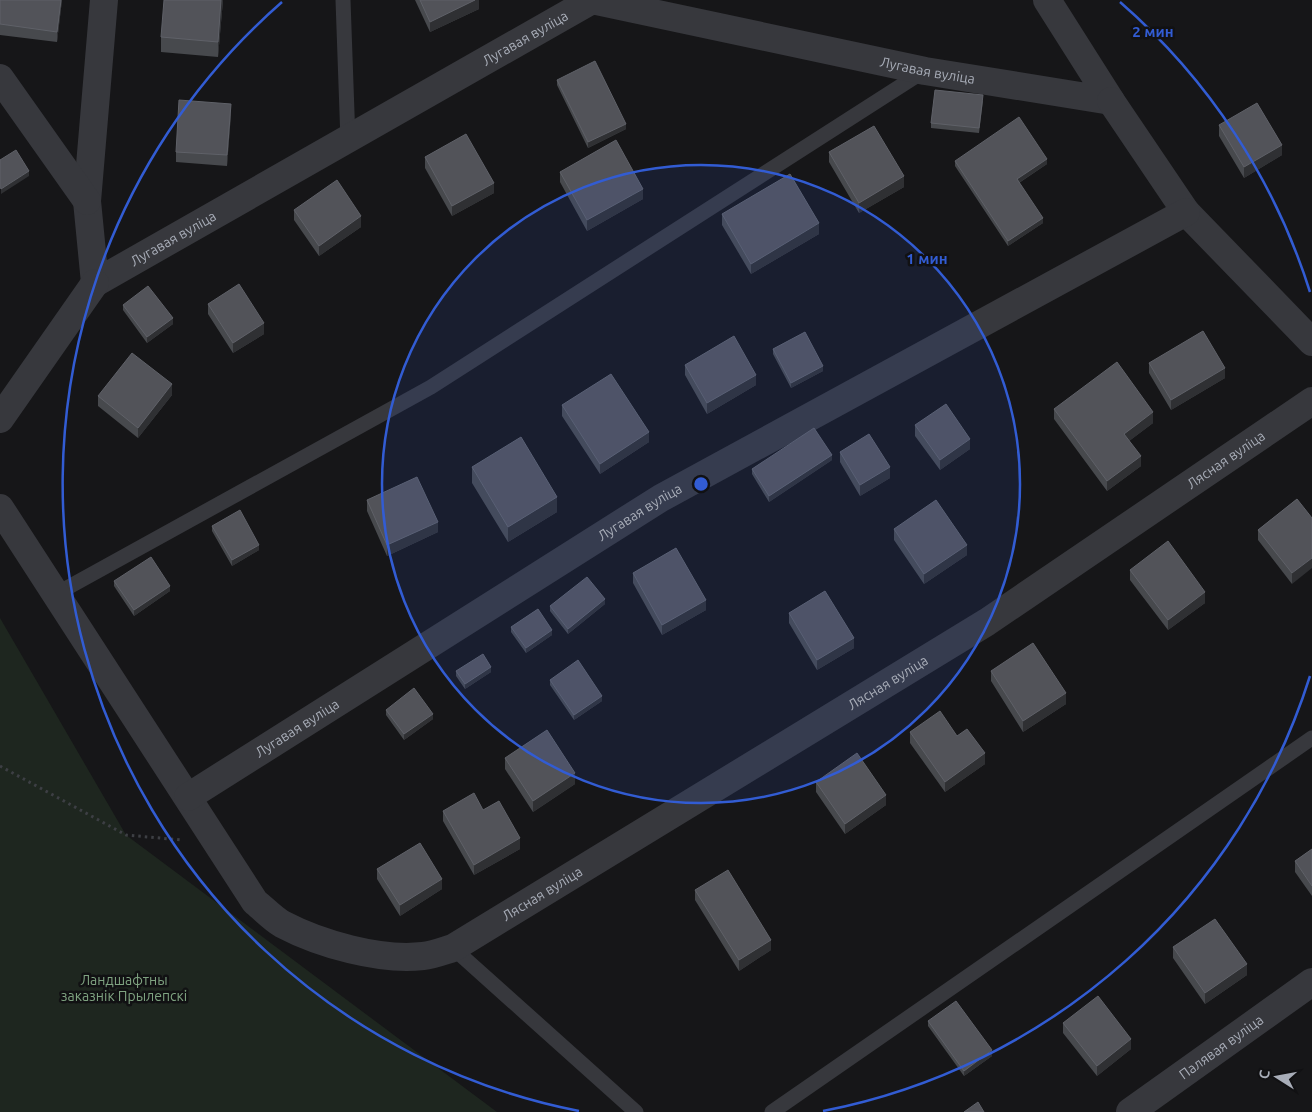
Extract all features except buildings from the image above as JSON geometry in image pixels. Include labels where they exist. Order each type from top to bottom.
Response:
[{"type":"street","points":[[0,419],[94,283],[87,201],[104,0]]},
{"type":"street","name":"Лугавая вуліца","points":[[94,283],[348,141],[592,0],[925,71],[1112,101]]},
{"type":"street","points":[[1047,0],[1186,212],[1312,342]]},
{"type":"street","points":[[0,78],[87,201]]},
{"type":"street","name":"Лугавая вуліца","points":[[188,797],[660,498],[1186,212]]},
{"type":"street","name":"Лясная вуліца","points":[[0,508],[255,902],[280,923],[308,936],[358,950],[389,956],[424,956],[453,948],[987,622],[1312,401]]},
{"type":"street","name":"Палявая вуліца","points":[[1130,1112],[1312,982]]},
{"type":"lane","points":[[343,0],[348,141]]},
{"type":"lane","points":[[56,594],[431,386],[925,71]]},
{"type":"lane","points":[[772,1112],[1312,738]]},
{"type":"lane","points":[[453,948],[636,1112]]},
{"type":"path","points":[[0,766],[126,835],[216,842]]},
{"type":"green space","name":"Ландшафтны заказнік Прылепскі","points":[[0,618],[126,835],[497,1112],[0,1112]]}]
